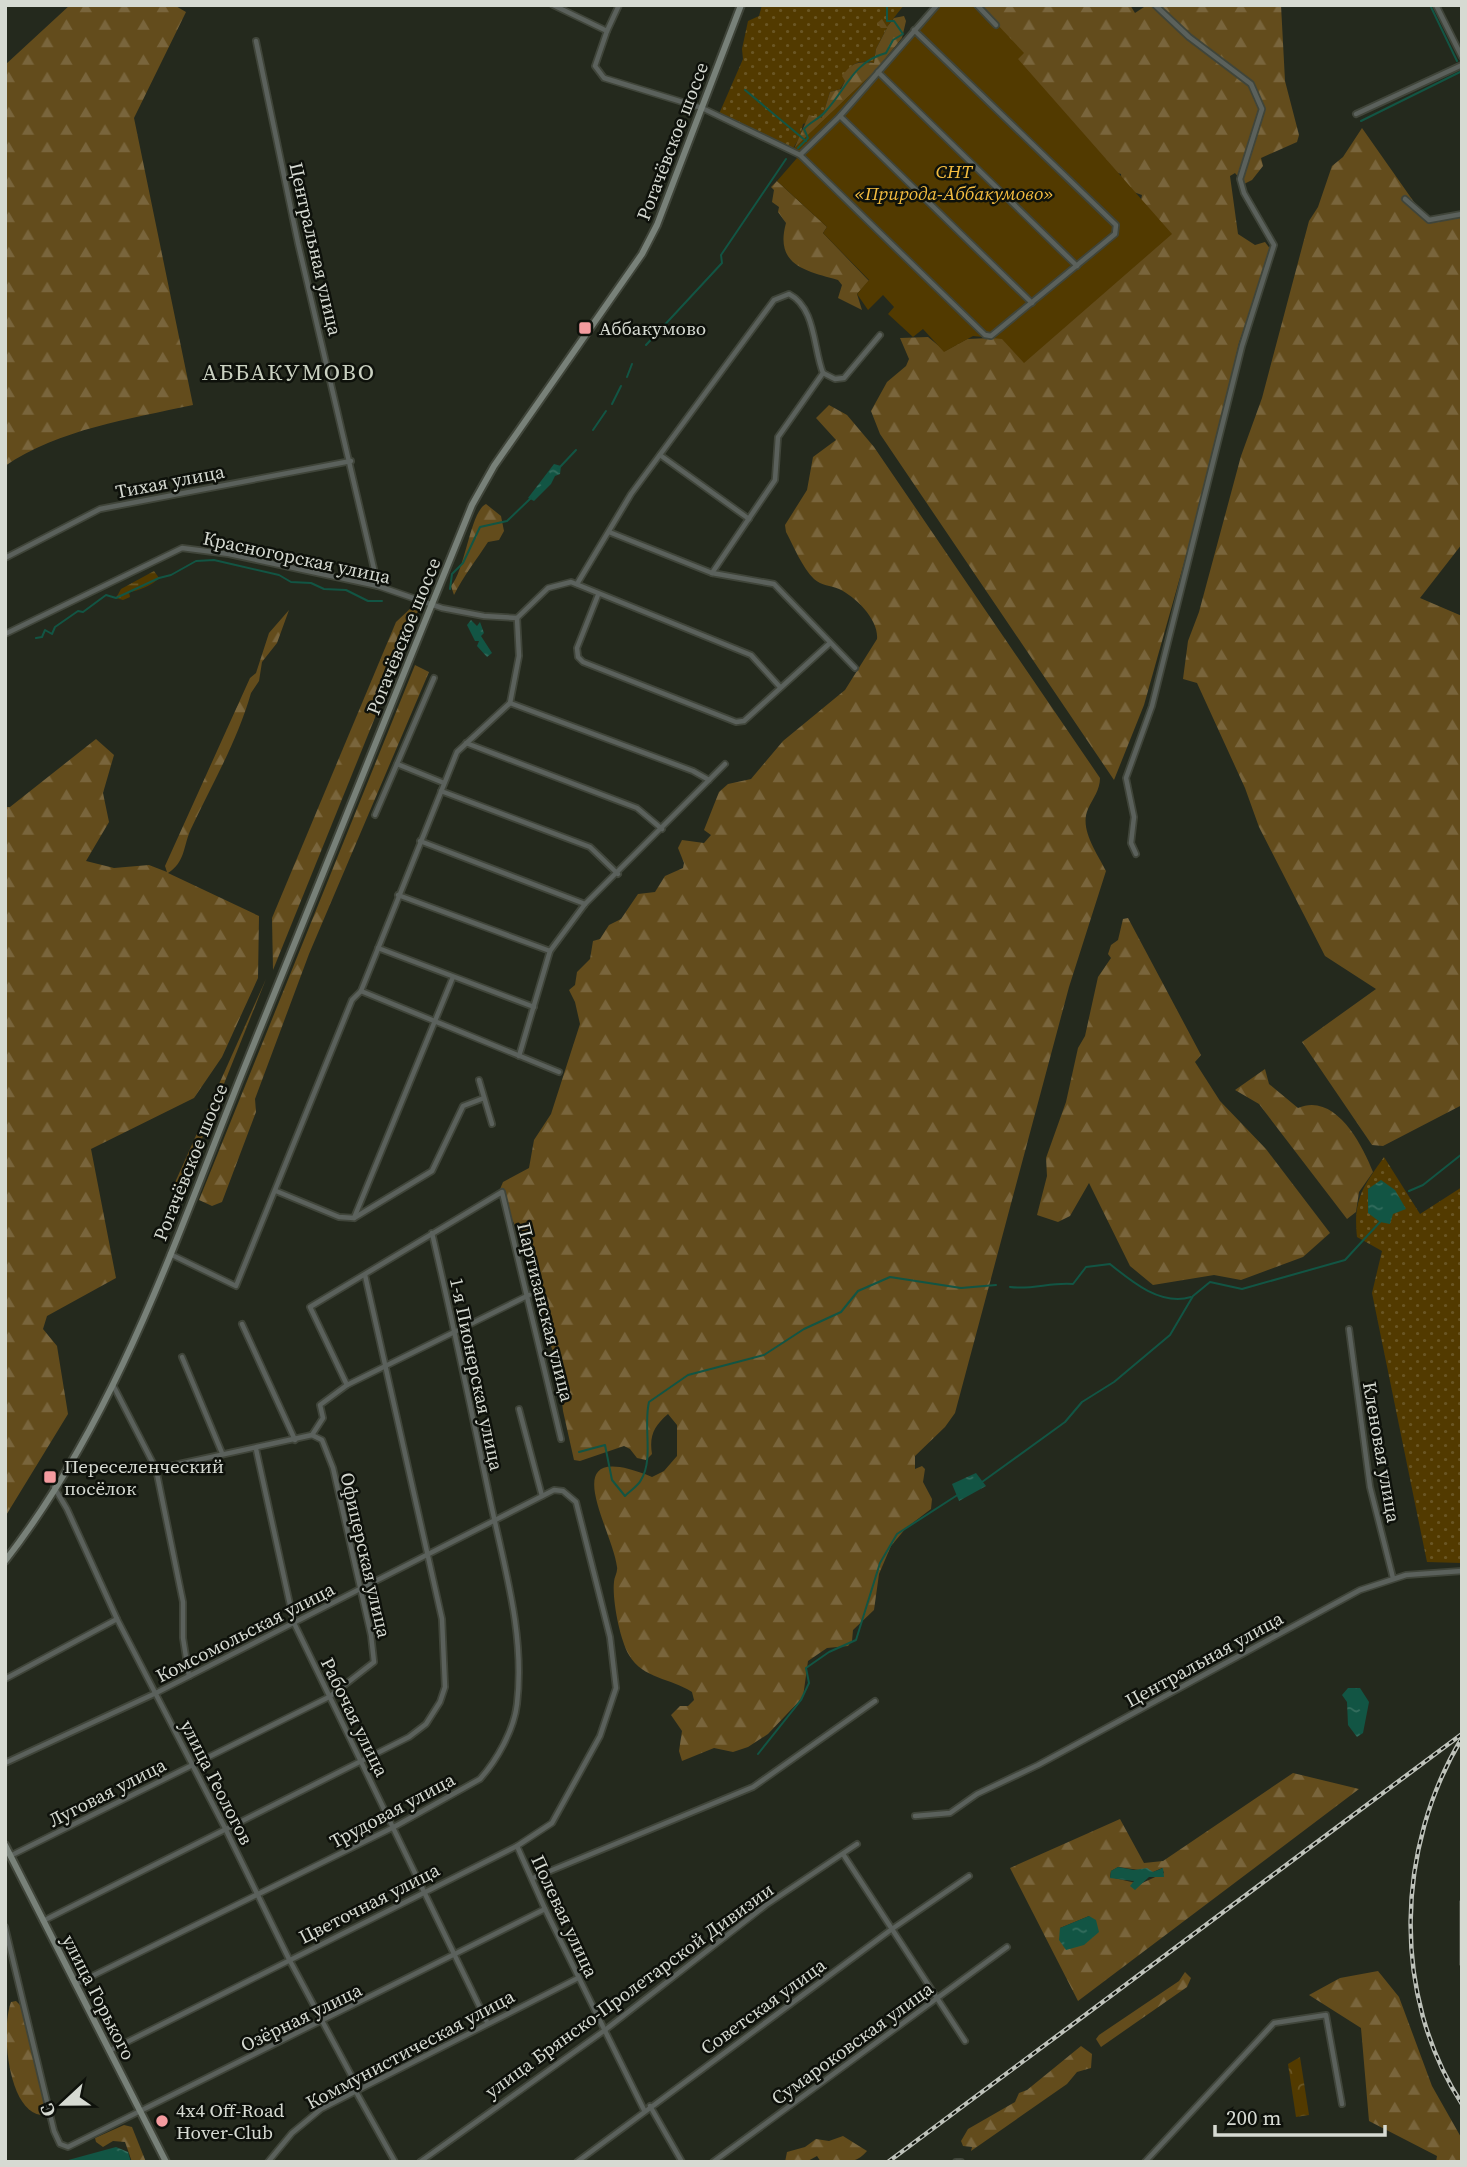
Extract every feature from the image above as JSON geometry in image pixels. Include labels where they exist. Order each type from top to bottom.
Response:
[{"type":"main road","name":"Рогачёвское шоссе","points":[[5,1561],[54,1487],[113,1385],[170,1254],[484,482],[642,254],[657,226],[741,5]]},
{"type":"main road","name":"улица Горького","points":[[5,1845],[166,2162]]},
{"type":"street","points":[[553,5],[607,31]]},
{"type":"street","points":[[619,5],[595,60],[599,75],[657,96],[702,108],[800,155],[975,326],[990,336],[1115,234],[1116,225],[914,30]]},
{"type":"street","points":[[800,155],[840,116],[937,5]]},
{"type":"street","points":[[977,5],[996,25]]},
{"type":"street","points":[[1136,854],[1131,844],[1134,817],[1126,779],[1152,706],[1242,346],[1274,245],[1244,194],[1240,180],[1262,108],[1251,84],[1189,37],[1155,5]]},
{"type":"street","points":[[1436,5],[1462,57]]},
{"type":"street","name":"Центральная улица","points":[[256,41],[298,243],[378,586]]},
{"type":"street","points":[[1356,114],[1462,65]]},
{"type":"street","points":[[878,72],[1077,266]]},
{"type":"street","points":[[840,116],[1032,303]]},
{"type":"street","points":[[1405,199],[1429,220],[1462,214]]},
{"type":"street","points":[[577,584],[631,494],[778,297],[789,294],[802,304],[816,338],[823,373],[778,437],[775,480],[712,573]]},
{"type":"street","points":[[823,373],[835,379],[844,378],[880,335]]},
{"type":"street","points":[[660,455],[749,519]]},
{"type":"street","name":"Тихая улица","points":[[5,558],[100,509],[351,461]]},
{"type":"street","points":[[609,532],[712,573],[774,584],[855,668]]},
{"type":"street","name":"Красногорская улица","points":[[5,634],[182,548],[229,554],[378,586],[433,604],[484,616],[517,618]]},
{"type":"street","points":[[170,1254],[236,1286],[352,1000],[360,991],[457,752],[510,703],[519,656],[517,618],[548,588],[561,582],[577,584],[598,595],[751,655],[780,687]]},
{"type":"street","points":[[598,595],[577,648],[578,657],[583,662],[736,722],[744,721],[830,643]]},
{"type":"street","points":[[376,815],[434,678]]},
{"type":"street","points":[[510,703],[693,771],[709,780]]},
{"type":"street","points":[[466,743],[637,808],[662,829]]},
{"type":"street","points":[[397,764],[444,783]]},
{"type":"street","points":[[519,1056],[550,951],[585,904],[618,874],[725,764]]},
{"type":"street","points":[[441,791],[590,848],[618,874]]},
{"type":"street","points":[[420,841],[585,904]]},
{"type":"street","points":[[398,895],[550,951]]},
{"type":"street","points":[[378,948],[534,1007]]},
{"type":"street","points":[[354,1218],[453,977]]},
{"type":"street","points":[[360,991],[559,1072]]},
{"type":"street","points":[[479,1080],[492,1124]]},
{"type":"street","points":[[275,1191],[339,1217],[354,1218],[432,1171],[463,1106],[484,1098]]},
{"type":"street","name":"Партизанская улица","points":[[432,1233],[502,1192],[529,1295],[561,1439]]},
{"type":"street","points":[[347,1385],[310,1307],[432,1233]]},
{"type":"street","name":"1-я Пионерская улица","points":[[432,1233],[495,1522]]},
{"type":"street","points":[[42,1922],[409,1737],[426,1724],[440,1703],[445,1687],[442,1619],[365,1275]]},
{"type":"street","points":[[156,1469],[312,1435],[323,1418],[320,1405],[347,1385],[529,1295]]},
{"type":"street","points":[[242,1324],[295,1440]]},
{"type":"street","name":"Кленовая улица","points":[[1349,1329],[1370,1487],[1393,1578]]},
{"type":"street","points":[[182,1357],[222,1453]]},
{"type":"street","points":[[113,1385],[156,1469],[183,1602],[183,1638],[189,1676]]},
{"type":"street","points":[[495,1522],[542,1496],[519,1409]]},
{"type":"street","name":"Офицерская улица","points":[[312,1435],[322,1440],[333,1468],[358,1589],[371,1635],[374,1662],[328,1697]]},
{"type":"street","name":"Рабочая улица","points":[[256,1449],[294,1623],[487,2022]]},
{"type":"street","name":"улица Геологов","points":[[54,1487],[67,1508],[117,1619],[395,2162]]},
{"type":"street","name":"Цветочная улица","points":[[109,2051],[517,1846],[552,1823],[600,1736],[616,1688],[610,1637],[576,1502],[560,1489],[542,1496]]},
{"type":"street","name":"Комсомольская улица","points":[[5,1763],[156,1693],[230,1652],[294,1623],[495,1522]]},
{"type":"street","name":"Трудовая улица","points":[[75,1985],[394,1826],[480,1779],[490,1768],[507,1736],[517,1707],[520,1655],[495,1522]]},
{"type":"street","name":"Центральная улица","points":[[915,1816],[950,1813],[969,1799],[1106,1729],[1348,1596],[1393,1578],[1462,1571]]},
{"type":"street","points":[[5,1679],[117,1619]]},
{"type":"street","name":"Луговая улица","points":[[10,1856],[328,1697]]},
{"type":"street","points":[[533,1878],[753,1787],[875,1701]]},
{"type":"street","name":"улица Брянско-Пролетарской Дивизии","points":[[420,2162],[605,2030],[766,1905],[858,1844]]},
{"type":"street","name":"Полевая улица","points":[[517,1846],[578,1978],[644,2110]]},
{"type":"street","points":[[843,1854],[965,2041]]},
{"type":"street","name":"Советская улица","points":[[577,2162],[892,1929],[969,1876]]},
{"type":"street","name":"Озёрная улица","points":[[5,1927],[54,2132],[60,2144],[68,2147],[456,1956],[545,1909]]},
{"type":"street","name":"Сумароковская улица","points":[[713,2162],[1007,1947]]},
{"type":"street","name":"Коммунистическая улица","points":[[268,2162],[308,2118],[357,2089],[578,1978]]},
{"type":"street","points":[[1145,2162],[1274,2024],[1326,2015],[1342,2104]]},
{"type":"street","points":[[650,2106],[682,2162]]},
{"type":"green space","points":[[70,5],[174,5],[186,12],[134,118],[193,405],[72,434],[26,453],[5,466],[5,65]]},
{"type":"green space","points":[[762,5],[904,5],[889,24],[876,49],[874,63],[860,62],[850,68],[843,76],[845,81],[840,89],[830,92],[822,118],[803,124],[800,137],[792,150],[719,114],[743,59],[742,49],[748,21],[759,16]]},
{"type":"green space","name":"СНТ «Природа-Аббакумово»","points":[[933,5],[979,5],[1024,53],[1018,59],[1172,234],[1024,363],[1002,339],[973,336],[944,352],[923,329],[913,337],[888,314],[894,307],[883,295],[868,310],[857,294],[869,280],[823,233],[827,227],[777,181],[797,158],[792,150],[875,71]]},
{"type":"green space","points":[[972,5],[1130,5],[1135,13],[1147,5],[1281,5],[1285,81],[1299,135],[1297,142],[1261,158],[1263,166],[1252,180],[1244,184],[1235,173],[1230,176],[1238,234],[1255,245],[1265,242],[1271,250],[1239,343],[1206,485],[1144,705],[1114,780],[880,434],[871,411],[887,382],[906,366],[909,359],[900,338],[928,337],[945,351],[967,339],[990,338],[1138,214],[1142,195],[1122,188],[1121,174],[1105,169]]},
{"type":"green space","points":[[904,16],[906,21],[902,38],[875,71],[794,149],[809,115],[822,118],[830,92],[841,89],[845,81],[842,76],[846,71],[856,64],[874,63],[876,49],[887,28],[881,28],[877,23],[882,19],[887,27],[894,18]]},
{"type":"green space","points":[[1362,128],[1428,222],[1462,217],[1462,544],[1420,598],[1462,616],[1462,1105],[1383,1146],[1372,1145],[1302,1042],[1376,989],[1325,956],[1259,827],[1245,788],[1197,683],[1183,679],[1188,641],[1199,612],[1241,456],[1262,398],[1309,221],[1318,207],[1332,166],[1343,157]]},
{"type":"green space","points":[[777,181],[827,227],[823,233],[869,281],[857,294],[862,310],[838,298],[842,285],[838,280],[805,269],[789,258],[785,249],[786,223],[778,212],[779,207],[772,202],[774,190],[771,187]]},
{"type":"green space","points":[[829,405],[847,415],[874,447],[1100,778],[1098,790],[1088,809],[1086,825],[1090,841],[1106,871],[1069,987],[955,1413],[945,1427],[915,1456],[915,1469],[922,1466],[925,1469],[923,1482],[932,1499],[931,1509],[906,1528],[891,1546],[879,1574],[874,1610],[853,1630],[852,1641],[848,1646],[827,1648],[808,1661],[803,1697],[768,1734],[748,1747],[733,1752],[714,1748],[682,1761],[679,1751],[682,1731],[671,1715],[680,1706],[688,1706],[694,1700],[692,1692],[650,1674],[629,1655],[615,1609],[614,1582],[617,1567],[595,1492],[595,1477],[603,1468],[621,1467],[652,1477],[664,1471],[677,1456],[677,1425],[668,1414],[659,1423],[652,1437],[652,1454],[646,1460],[637,1458],[624,1446],[580,1461],[574,1460],[563,1411],[558,1368],[536,1299],[522,1238],[498,1194],[503,1182],[529,1168],[534,1140],[551,1114],[580,1024],[569,990],[575,985],[577,972],[590,959],[593,941],[600,939],[609,925],[621,919],[638,894],[655,892],[665,876],[683,868],[684,863],[678,848],[682,840],[704,843],[711,835],[704,830],[719,792],[728,784],[751,779],[783,741],[845,690],[877,639],[874,624],[865,610],[846,593],[814,579],[802,563],[786,532],[785,525],[807,490],[813,457],[836,440],[816,418]]},
{"type":"green space","points":[[486,504],[501,516],[504,531],[499,540],[488,542],[454,595],[451,586],[461,567],[476,518]]},
{"type":"green space","points":[[154,571],[159,578],[153,583],[129,592],[130,597],[123,600],[116,598],[121,589]]},
{"type":"green space","points":[[413,606],[418,611],[273,970],[272,918],[396,622]]},
{"type":"green space","points":[[289,610],[277,643],[262,662],[259,681],[251,693],[231,746],[190,831],[181,859],[168,873],[259,916],[258,978],[222,1057],[194,1098],[91,1149],[116,1278],[47,1316],[43,1329],[57,1346],[68,1414],[5,1517],[5,807],[10,807],[96,739],[114,755],[103,793],[109,822],[86,861],[114,868],[149,865],[167,872],[165,866],[250,678],[256,673],[269,633]]},
{"type":"green space","points":[[415,665],[429,672],[309,954],[255,1099],[256,1112],[222,1202],[212,1206],[199,1200]]},
{"type":"green space","points":[[1128,918],[1201,1055],[1195,1062],[1220,1101],[1266,1149],[1330,1233],[1303,1257],[1241,1280],[1214,1275],[1153,1285],[1130,1266],[1089,1183],[1070,1216],[1058,1222],[1037,1215],[1047,1176],[1046,1158],[1066,1102],[1078,1048],[1085,1036],[1098,977],[1111,958],[1108,954],[1111,945],[1118,940],[1123,919]]},
{"type":"green space","points":[[266,979],[181,1191],[173,1187]]},
{"type":"green space","points":[[1265,1069],[1269,1084],[1298,1108],[1311,1105],[1324,1107],[1345,1123],[1362,1148],[1373,1172],[1359,1192],[1356,1212],[1347,1219],[1259,1104],[1235,1090]]},
{"type":"green space","points":[[1384,1157],[1420,1214],[1462,1187],[1462,1563],[1427,1562],[1372,1293],[1382,1251],[1357,1237],[1357,1213],[1361,1194]]},
{"type":"green space","points":[[1293,1773],[1359,1789],[1078,2001],[1010,1868],[1120,1819],[1144,1863],[1163,1861]],"holes":[[[1118,1867],[1153,1872],[1162,1868],[1164,1873],[1140,1884],[1110,1877],[1111,1871]],[[1089,1916],[1097,1933],[1077,1946],[1060,1940],[1060,1928]]]},
{"type":"green space","points":[[1378,1971],[1399,1997],[1432,2086],[1462,2139],[1462,2162],[1436,2162],[1437,2156],[1369,2121],[1361,2028],[1309,1995],[1340,1978]]},
{"type":"green space","points":[[1185,1972],[1191,1978],[1187,1987],[1101,2047],[1096,2039],[1099,2035],[1179,1981]]},
{"type":"green space","points":[[16,2001],[21,2006],[47,2111],[41,2115],[30,2110],[21,2099],[10,2066],[7,2048],[8,2014],[11,2002]]},
{"type":"green space","points":[[1081,2046],[1092,2054],[1091,2068],[1077,2072],[1067,2084],[971,2151],[972,2147],[963,2146],[961,2141],[968,2129],[1015,2102],[1019,2093],[1027,2090]]},
{"type":"green space","points":[[1300,2057],[1309,2115],[1296,2117],[1288,2064]]},
{"type":"green space","points":[[124,2125],[132,2127],[146,2162],[132,2162],[125,2142],[113,2141],[103,2147],[96,2142],[95,2138]]},
{"type":"green space","points":[[843,2136],[867,2151],[857,2159],[846,2162],[821,2162],[817,2156],[806,2162],[785,2162],[787,2152],[805,2147],[816,2139],[829,2141]]},
{"type":"water","points":[[554,464],[561,466],[560,474],[555,476],[534,501],[528,498]]},
{"type":"water","points":[[471,620],[477,626],[480,622],[484,633],[481,636],[492,653],[487,657],[477,646],[479,641],[475,641],[467,625]]},
{"type":"water","points":[[1381,1180],[1395,1190],[1406,1209],[1393,1214],[1390,1224],[1380,1222],[1368,1213],[1368,1189]]},
{"type":"water","points":[[976,1473],[986,1486],[959,1501],[952,1484]]},
{"type":"water","points":[[1348,1688],[1360,1688],[1369,1702],[1363,1733],[1357,1737],[1348,1725],[1347,1702],[1342,1695]]},
{"type":"water","points":[[1118,1867],[1134,1870],[1147,1868],[1153,1872],[1163,1868],[1164,1877],[1149,1877],[1135,1890],[1130,1886],[1134,1881],[1110,1878],[1111,1871]]},
{"type":"water","points":[[1089,1916],[1096,1920],[1099,1932],[1084,1945],[1066,1950],[1059,1940],[1060,1928]]},
{"type":"water","points":[[116,2147],[128,2152],[131,2162],[61,2162]]},
{"type":"waterway","points":[[798,148],[808,138],[804,129],[825,112],[858,69],[886,53],[893,40],[903,34],[894,21],[887,21],[887,5]]},
{"type":"waterway","points":[[1430,5],[1457,61]]},
{"type":"waterway","points":[[1361,121],[1462,71]]},
{"type":"waterway","points":[[745,90],[806,141]]},
{"type":"waterway","points":[[646,345],[722,263],[721,255],[786,159]]},
{"type":"waterway","points":[[627,377],[632,364]]},
{"type":"waterway","points":[[612,404],[621,386]]},
{"type":"waterway","points":[[593,430],[606,411]]},
{"type":"waterway","points":[[559,468],[576,450]]},
{"type":"waterway","points":[[450,589],[452,574],[463,563],[480,527],[507,521],[531,498]]},
{"type":"waterway","points":[[36,638],[42,637],[45,630],[52,634],[55,627],[78,611],[83,612],[106,595],[116,598],[171,575],[196,561],[214,560],[279,575],[291,582],[311,583],[324,589],[346,590],[368,601],[382,601]]},
{"type":"waterway","points":[[1409,1191],[1423,1185],[1462,1154]]},
{"type":"waterway","points":[[982,1482],[1065,1422],[1082,1402],[1114,1382],[1170,1335],[1193,1296],[1210,1282],[1242,1289],[1345,1260],[1380,1222]]},
{"type":"waterway","points":[[1010,1287],[1073,1284],[1086,1267],[1110,1264],[1148,1291],[1169,1298],[1191,1297]]},
{"type":"waterway","points":[[579,1452],[605,1445],[612,1480],[625,1496],[638,1484],[645,1472],[649,1402],[688,1375],[764,1355],[804,1329],[841,1312],[858,1291],[890,1277],[961,1288],[996,1285]]},
{"type":"waterway","points":[[758,1754],[801,1700],[809,1683],[806,1668],[829,1652],[856,1640],[880,1563],[897,1534],[959,1494]]},
{"type":"railway","points":[[888,2162],[1462,1734]]},
{"type":"railway","points":[[1462,1738],[1440,1781],[1424,1826],[1414,1873],[1411,1921],[1413,1969],[1423,2016],[1439,2061],[1462,2104]]},
{"type":"railway","points":[[1462,1901],[1462,1965]]},
{"type":"place","name":"Аббакумово","points":[[585,328]]},
{"type":"place","name":"Переселенческий посёлок","points":[[50,1477]]},
{"type":"place","name":"4x4 Off-Road Hover-Club","points":[[162,2121]]},
{"type":"district","name":"АББАКУМОВО","points":[[289,372]]}]
